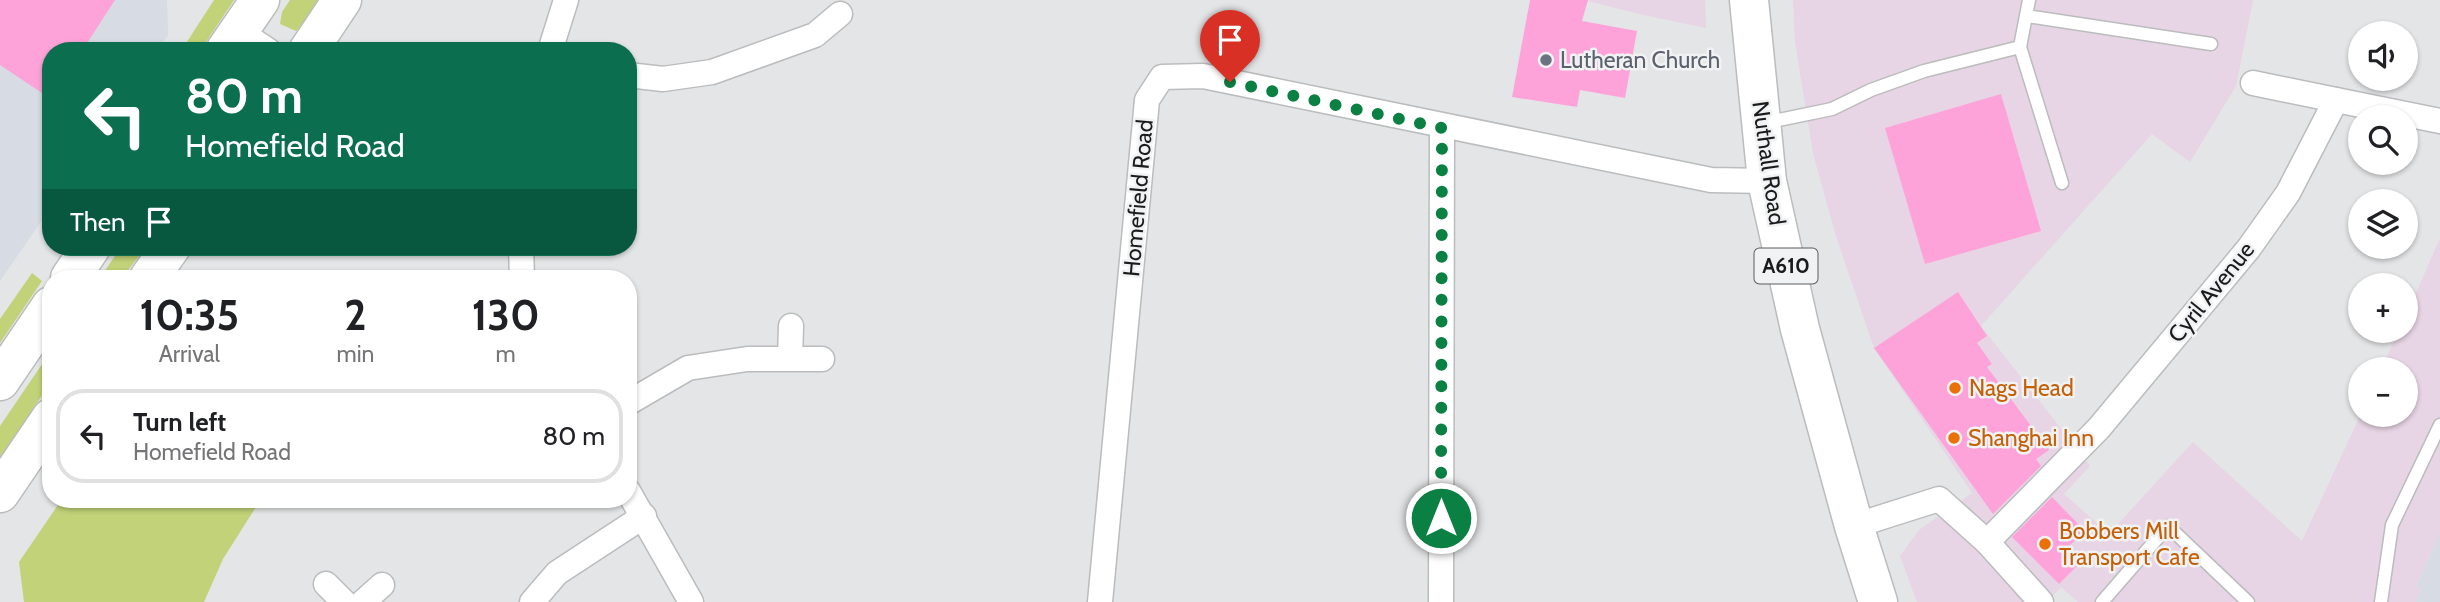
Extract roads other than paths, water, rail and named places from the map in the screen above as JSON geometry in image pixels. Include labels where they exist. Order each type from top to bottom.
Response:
[{"type":"main road","points":[[313,42],[342,0]]},
{"type":"main road","name":"Nuthall Road","points":[[1749,0],[1767,181],[1800,329],[1853,526],[1878,602]]},
{"type":"main road","points":[[0,380],[42,319]]},
{"type":"main road","points":[[0,493],[42,431]]},
{"type":"street","points":[[553,42],[566,0]]},
{"type":"street","points":[[637,76],[663,79],[712,72],[815,35],[846,13]]},
{"type":"street","name":"Homefield Road","points":[[1100,602],[1147,100],[1162,77],[1203,76],[1442,128],[1711,180],[1767,181]]},
{"type":"street","points":[[2253,83],[2440,121]]},
{"type":"street","name":"Cyril Avenue","points":[[1987,542],[2099,428],[2249,248],[2288,193],[2336,100]]},
{"type":"street","points":[[1441,602],[1442,128]]},
{"type":"street","points":[[790,358],[791,326]]},
{"type":"street","points":[[637,398],[688,368],[747,359],[822,359]]},
{"type":"street","points":[[1853,526],[1939,499],[1987,542],[2042,602]]},
{"type":"street","points":[[637,505],[691,602]]},
{"type":"street","points":[[532,602],[557,573],[644,516]]},
{"type":"street","points":[[326,584],[344,602]]},
{"type":"street","points":[[363,602],[382,585]]},
{"type":"lane","points":[[2029,0],[2020,47],[2062,183]]},
{"type":"lane","points":[[2027,16],[2211,44]]},
{"type":"lane","points":[[1763,123],[1832,109],[1871,90],[1924,71],[2020,47]]},
{"type":"lane","points":[[2381,602],[2392,525],[2440,425]]},
{"type":"lane","points":[[2102,602],[2168,526],[2248,602]]},
{"type":"place","name":"Lutheran Church","points":[[1546,60]]},
{"type":"place","name":"Nags Head","points":[[1955,388]]},
{"type":"place","name":"Shanghai Inn","points":[[1954,438]]},
{"type":"place","name":"Bobbers Mill Transport Cafe","points":[[2045,544]]}]
